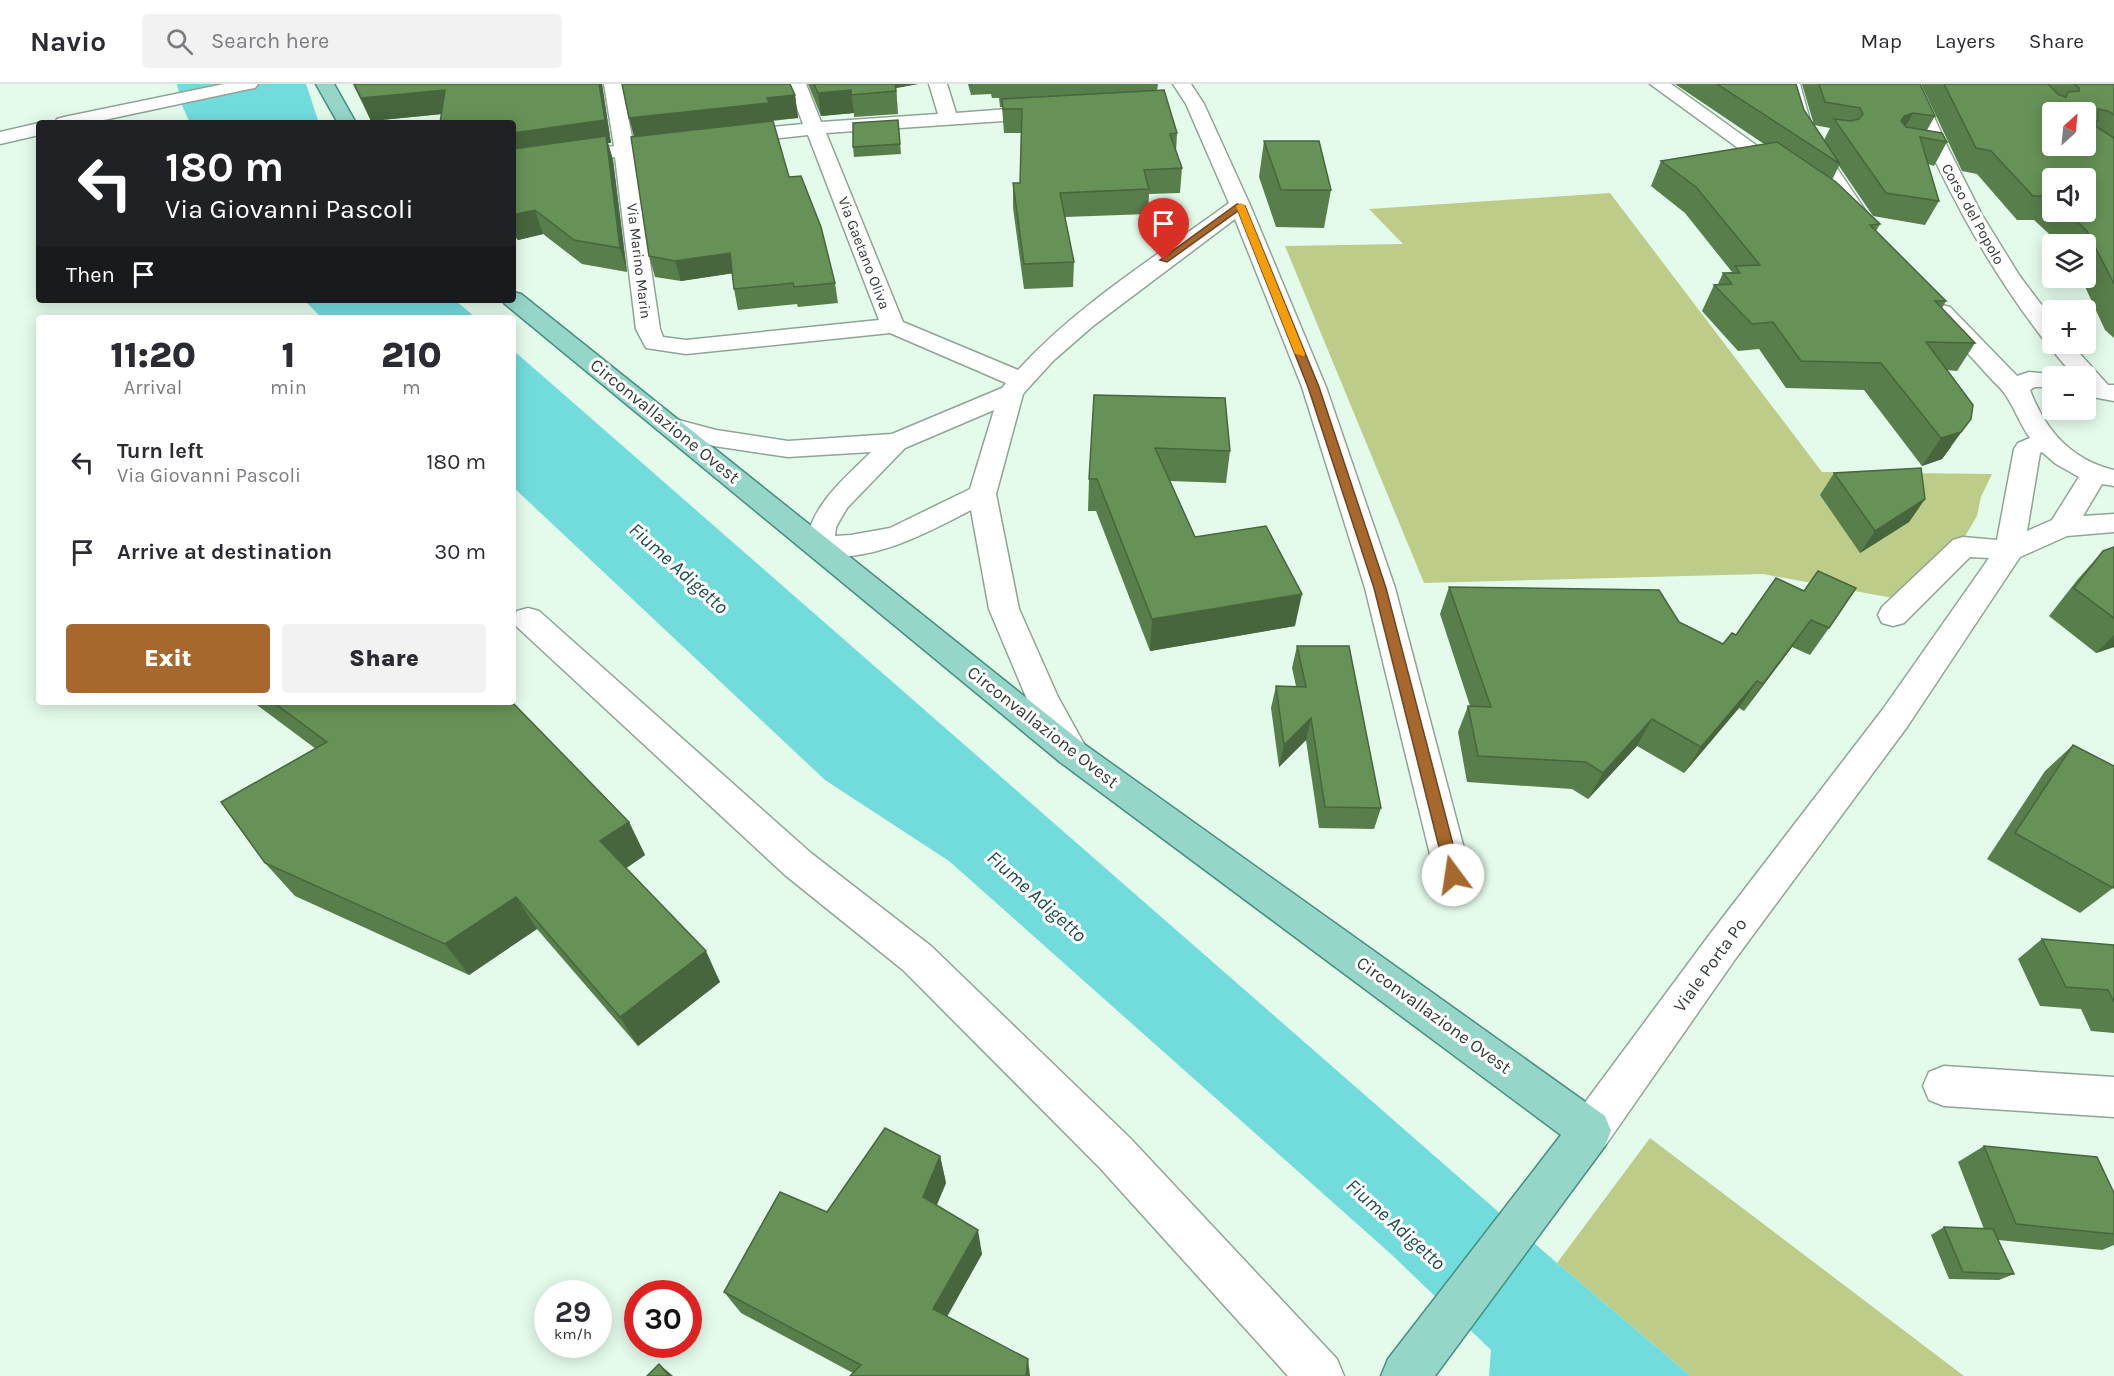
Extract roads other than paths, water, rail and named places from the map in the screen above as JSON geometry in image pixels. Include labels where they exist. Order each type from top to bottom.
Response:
[{"type":"main road","points":[[324,84],[345,120]]},
{"type":"main road","name":"Circonvallazione Ovest","points":[[516,301],[1072,753],[1475,1044],[1590,1131]]},
{"type":"main road","name":"Viale Porta Po","points":[[1405,1376],[1590,1131]]},
{"type":"street","points":[[77,120],[249,84]]},
{"type":"street","name":"Via Marino Marin","points":[[613,84],[648,329],[654,343],[686,347],[893,327]]},
{"type":"street","name":"Via Gaetano Oliva","points":[[797,84],[893,327],[1016,386]]},
{"type":"street","points":[[939,84],[948,118]]},
{"type":"street","points":[[1182,84],[1195,104],[1240,206],[1314,387],[1380,588],[1453,875]]},
{"type":"street","points":[[1659,84],[1805,186]]},
{"type":"street","points":[[1791,84],[1804,132],[1869,229],[1825,198]]},
{"type":"street","name":"Corso del Popolo","points":[[1910,84],[1928,148],[2023,300],[2042,323]]},
{"type":"street","points":[[1171,106],[1195,104]]},
{"type":"street","points":[[715,139],[816,128],[1065,111]]},
{"type":"street","points":[[0,138],[36,130]]},
{"type":"street","points":[[1804,132],[1831,135]]},
{"type":"street","points":[[516,165],[692,141]]},
{"type":"street","points":[[982,494],[897,536],[851,545],[819,546],[822,527],[836,503],[896,442],[1016,386],[1059,340],[1164,260],[1240,206]]},
{"type":"street","points":[[1927,295],[2002,377],[2017,388],[2021,402],[2045,441],[2071,465],[2104,476],[2062,526]]},
{"type":"street","points":[[2068,354],[2104,394]]},
{"type":"street","points":[[2017,388],[2030,379],[2042,380]]},
{"type":"street","points":[[1016,386],[982,494],[1005,609],[1042,697],[1072,753]]},
{"type":"street","points":[[671,426],[714,438],[788,449],[896,442]]},
{"type":"street","name":"Viale Porta Po","points":[[1590,1131],[1723,946],[1894,718],[2010,550],[2027,449],[2045,441]]},
{"type":"street","points":[[1893,615],[1964,547],[2010,550],[2062,526],[2114,523]]},
{"type":"street","points":[[528,619],[798,864],[917,958],[1114,1153],[1320,1376]]},
{"type":"street","points":[[1944,1086],[2114,1097]]},
{"type":"water","points":[[177,84],[306,84],[318,120],[189,120],[181,103]]},
{"type":"water","points":[[307,303],[458,303],[472,315],[319,315]]},
{"type":"water","name":"Fiume Adigetto","points":[[516,353],[1557,1263],[1691,1376],[1489,1376],[1491,1350],[1392,1255],[949,861],[825,780],[516,490]]}]
